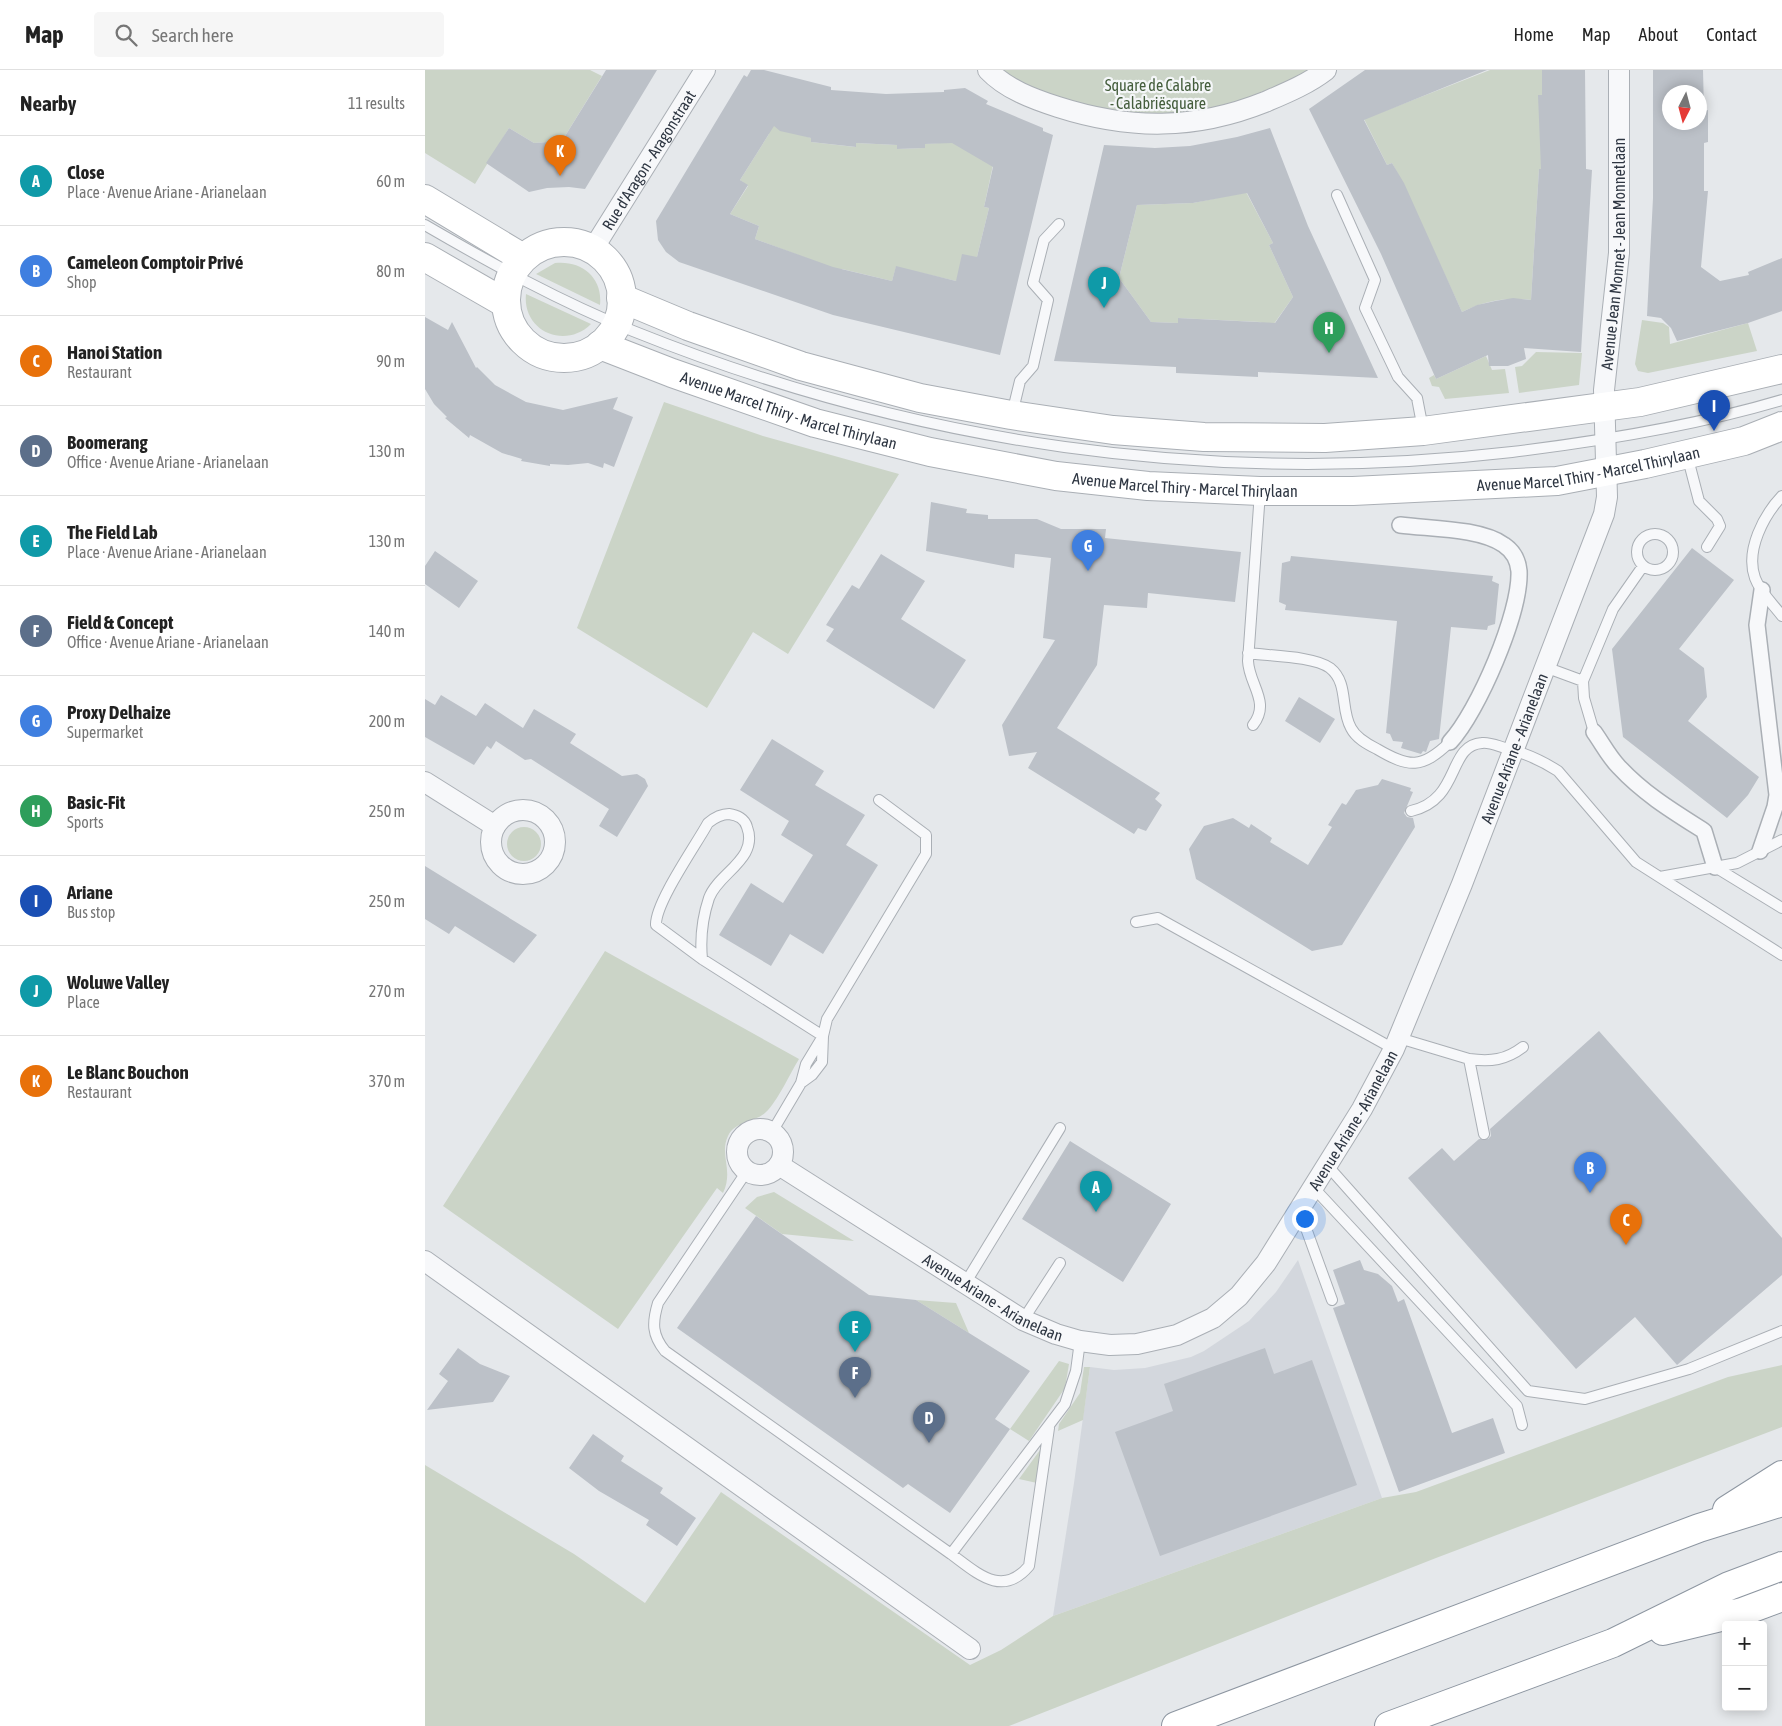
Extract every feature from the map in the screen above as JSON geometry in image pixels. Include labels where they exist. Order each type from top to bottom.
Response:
[{"type":"main road","name":"Avenue Marcel Thiry - Marcel Thirylaan","points":[[425,199],[517,266]]},
{"type":"main road","points":[[572,243],[593,250],[604,258],[613,269],[619,282],[619,311],[609,336],[585,353],[571,357],[556,357],[542,353],[529,346],[518,336],[511,323],[505,303],[517,266],[535,249],[549,244],[572,243]]},
{"type":"main road","points":[[425,257],[505,303]]},
{"type":"main road","name":"Avenue Marcel Thiry - Marcel Thirylaan","points":[[619,311],[688,326],[801,366],[920,398],[1011,415],[1113,430],[1204,436],[1325,438],[1423,431],[1641,402],[1782,369]]},
{"type":"main road","name":"Avenue Marcel Thiry - Marcel Thirylaan","points":[[600,344],[672,373],[815,422],[930,452],[1056,476],[1148,486],[1260,491],[1440,488],[1557,481],[1744,441],[1782,426]]},
{"type":"main road","points":[[1699,1528],[1782,1475]]},
{"type":"main road","points":[[1176,1726],[1699,1528],[1782,1502]]},
{"type":"main road","points":[[1389,1726],[1613,1643],[1729,1586],[1782,1566]]},
{"type":"main road","points":[[1613,1643],[1742,1612],[1782,1597]]},
{"type":"street","name":"Rue d'Aragon - Aragonstraat","points":[[593,250],[705,70]]},
{"type":"street","points":[[988,70],[996,78],[1033,99],[1091,118],[1143,124],[1184,124],[1236,113],[1282,95],[1326,70]]},
{"type":"street","name":"Avenue Jean Monnet - Jean Monnetlaan","points":[[1605,438],[1604,390],[1619,253],[1619,70]]},
{"type":"street","name":"Avenue Ariane - Arianelaan","points":[[779,1165],[966,1282],[1023,1320],[1080,1341],[1109,1346],[1137,1344],[1177,1335],[1213,1318],[1239,1296],[1266,1262],[1362,1109],[1397,1043],[1514,750],[1604,514],[1607,502],[1605,438]]},
{"type":"street","points":[[1400,525],[1492,538],[1505,545],[1513,553],[1517,562],[1518,582],[1505,635],[1472,712],[1462,729],[1450,742]]},
{"type":"street","points":[[1760,851],[1775,807],[1777,795],[1757,625],[1762,590]]},
{"type":"street","points":[[1594,732],[1617,766],[1639,786],[1667,808],[1704,831],[1715,868]]},
{"type":"street","points":[[425,782],[495,826]]},
{"type":"street","points":[[765,1130],[771,1132],[781,1143],[782,1158],[779,1165],[768,1174],[754,1174],[747,1171],[739,1162],[737,1155],[739,1141],[750,1131],[765,1130]]},
{"type":"street","points":[[425,1261],[970,1649]]},
{"type":"lane","points":[[1337,195],[1375,280],[1365,308],[1399,377],[1417,398],[1423,431]]},
{"type":"lane","points":[[1011,415],[1020,380],[1033,366],[1048,300],[1033,283],[1044,240],[1059,224]]},
{"type":"lane","name":"Avenue Marcel Thiry - Marcel Thirylaan","points":[[425,226],[619,311],[745,372],[895,416],[1041,445],[1198,462],[1270,464],[1384,463],[1442,460],[1651,430],[1782,400]]},
{"type":"lane","points":[[1687,454],[1699,501],[1717,519],[1720,526],[1707,547]]},
{"type":"lane","points":[[1253,725],[1259,717],[1261,707],[1257,688],[1248,670],[1260,491]]},
{"type":"lane","points":[[1782,496],[1770,508],[1758,534],[1753,554],[1754,577],[1782,616]]},
{"type":"lane","points":[[1594,732],[1584,698],[1583,681],[1613,609],[1643,566]]},
{"type":"lane","points":[[1248,653],[1313,661],[1328,666],[1337,674],[1342,686],[1350,727],[1355,735],[1397,761],[1405,764],[1421,762],[1439,753],[1450,742]]},
{"type":"lane","points":[[1545,667],[1583,681]]},
{"type":"lane","points":[[1411,811],[1423,809],[1439,796],[1451,781],[1461,754],[1471,746],[1484,742],[1542,760],[1558,771],[1636,862],[1782,955]]},
{"type":"lane","points":[[771,1132],[801,1083],[812,1075],[822,1062],[823,1036],[827,1019],[926,854],[926,835],[879,800]]},
{"type":"lane","points":[[701,959],[702,926],[710,896],[741,861],[748,840],[747,824],[743,819],[730,814],[717,816],[709,823],[662,902],[656,920],[659,929],[701,959],[823,1036]]},
{"type":"lane","points":[[1660,877],[1737,864],[1782,840]]},
{"type":"lane","points":[[1715,868],[1782,908]]},
{"type":"lane","points":[[1135,922],[1158,918],[1397,1043],[1486,1061],[1501,1059],[1523,1047]]},
{"type":"lane","points":[[1469,1059],[1484,1134]]},
{"type":"lane","points":[[966,1282],[1059,1128]]},
{"type":"lane","points":[[1326,1164],[1528,1391],[1585,1399],[1689,1369],[1782,1331]]},
{"type":"lane","points":[[747,1171],[657,1303],[653,1318],[656,1340],[665,1351],[983,1578],[997,1582],[1009,1581],[1019,1576],[1029,1566],[1050,1426]]},
{"type":"lane","points":[[1312,1186],[1517,1406],[1522,1425]]},
{"type":"lane","points":[[1298,1209],[1332,1300]]},
{"type":"lane","points":[[1023,1320],[1060,1264]]},
{"type":"lane","points":[[951,1554],[1065,1404],[1076,1371],[1080,1341]]},
{"type":"shaded area","points":[[1298,1260],[1382,1498],[1053,1616],[1090,1367],[1114,1370],[1145,1368],[1191,1357],[1204,1351],[1249,1321],[1276,1292]]},
{"type":"green space","points":[[425,70],[590,70],[602,76],[562,141],[534,143],[509,128],[475,184],[425,153]]},
{"type":"green space","name":"Square de Calabre - Calabriësquare","points":[[1000,70],[1316,70],[1223,110],[1140,118],[1049,98]]},
{"type":"green space","points":[[1490,70],[1542,70],[1544,169],[1539,169],[1531,300],[1495,301],[1462,312],[1400,178],[1392,163],[1387,165],[1364,119]]},
{"type":"green space","points":[[773,125],[811,138],[811,142],[855,147],[856,143],[897,145],[897,149],[924,148],[925,144],[953,142],[993,165],[984,207],[989,208],[977,257],[956,281],[896,267],[892,281],[842,269],[841,271],[755,239],[759,226],[730,214],[748,186],[740,180],[769,134],[767,132]]},
{"type":"green space","points":[[1246,192],[1273,243],[1269,245],[1293,297],[1271,328],[1260,322],[1178,318],[1178,323],[1151,322],[1119,278],[1137,205],[1193,203]]},
{"type":"green space","points":[[555,263],[573,264],[588,272],[598,286],[600,305],[536,274]]},
{"type":"green space","points":[[526,294],[591,324],[581,332],[569,335],[558,336],[547,333],[538,327],[531,318],[527,307]]},
{"type":"green space","points":[[1642,320],[1663,323],[1669,327],[1670,344],[1748,323],[1757,351],[1648,373],[1638,371],[1635,364]]},
{"type":"green space","points":[[1536,352],[1582,353],[1579,385],[1519,393],[1515,367],[1522,366]]},
{"type":"green space","points":[[1486,356],[1492,370],[1505,369],[1509,393],[1445,399],[1439,387],[1432,386],[1429,378],[1434,375],[1436,379]]},
{"type":"green space","points":[[664,402],[763,436],[899,474],[788,654],[753,632],[707,708],[577,628]]},
{"type":"green space","points":[[524,827],[536,832],[541,844],[536,856],[524,861],[512,856],[507,844],[512,832]]},
{"type":"green space","points":[[605,951],[799,1059],[779,1094],[766,1112],[762,1116],[741,1124],[731,1131],[725,1150],[727,1177],[723,1193],[717,1188],[618,1329],[443,1206]]},
{"type":"green space","points":[[774,1192],[854,1241],[782,1234],[745,1208],[757,1197]]},
{"type":"green space","points":[[916,1300],[956,1303],[969,1333]]},
{"type":"green space","points":[[1059,1361],[1069,1364],[1065,1388],[1029,1441],[1010,1429]]},
{"type":"green space","points":[[1782,1365],[1782,1427],[1436,1558],[1009,1726],[425,1726],[425,1465],[574,1554],[645,1603],[721,1492],[970,1665],[1001,1650],[1053,1616],[1382,1498],[1416,1492],[1728,1377]]},
{"type":"green space","points":[[1084,1367],[1090,1367],[1083,1420],[1058,1431],[1059,1424],[1080,1393]]},
{"type":"green space","points":[[1040,1450],[1037,1483],[1019,1479]]},
{"type":"building","points":[[606,70],[657,70],[585,189],[569,187],[547,188],[529,192],[486,163],[509,128],[534,143],[562,141]]},
{"type":"building","points":[[751,70],[764,70],[831,87],[831,90],[886,94],[944,92],[944,90],[965,88],[988,101],[986,104],[1043,128],[1043,131],[1053,135],[1000,355],[833,315],[679,262],[666,252],[658,240],[656,221],[744,75],[747,77]],"holes":[[[774,126],[780,131],[811,138],[811,142],[856,147],[856,143],[897,145],[897,149],[925,148],[925,144],[952,143],[993,167],[984,207],[989,208],[977,257],[962,254],[956,281],[896,266],[892,281],[833,267],[755,239],[759,226],[730,214],[748,185],[740,180]]]},
{"type":"building","points":[[1365,70],[1487,70],[1364,120],[1387,165],[1392,163],[1404,183],[1462,312],[1477,305],[1495,301],[1513,298],[1531,300],[1539,169],[1541,169],[1538,95],[1542,95],[1542,70],[1585,70],[1586,169],[1592,170],[1581,352],[1524,348],[1526,359],[1508,366],[1489,366],[1488,355],[1436,379],[1381,254],[1309,109]]},
{"type":"building","points":[[1653,70],[1703,70],[1703,85],[1662,85],[1662,130],[1707,130],[1708,110],[1708,142],[1704,143],[1704,191],[1708,191],[1701,267],[1720,281],[1749,275],[1748,272],[1782,258],[1782,311],[1748,323],[1677,341],[1671,328],[1661,318],[1647,316],[1653,198]]},
{"type":"building","points":[[1270,128],[1308,226],[1378,378],[1258,372],[1258,377],[1176,373],[1176,367],[1054,361],[1104,145],[1155,148],[1190,146],[1237,137]],"holes":[[[1247,193],[1273,243],[1269,245],[1293,297],[1275,323],[1178,318],[1178,323],[1151,322],[1119,278],[1137,205],[1193,203]]]},
{"type":"building","points":[[425,317],[448,330],[452,322],[476,368],[495,385],[526,402],[563,410],[618,397],[613,409],[633,417],[614,467],[604,463],[603,468],[588,463],[550,464],[550,466],[521,461],[522,459],[502,453],[470,435],[469,438],[445,418],[447,417],[434,404],[425,389]]},
{"type":"building","points":[[931,502],[967,509],[966,513],[988,515],[988,519],[1037,519],[1061,529],[1106,529],[1105,538],[1241,552],[1235,602],[1148,593],[1147,608],[1104,605],[1097,665],[1057,728],[1160,793],[1155,799],[1162,805],[1146,831],[1138,828],[1134,834],[1028,768],[1037,752],[1009,756],[1002,725],[1055,640],[1043,638],[1051,558],[1015,554],[1014,568],[926,551]]},
{"type":"building","points":[[1692,548],[1734,580],[1679,649],[1704,668],[1707,697],[1688,721],[1759,777],[1748,795],[1727,818],[1623,737],[1612,649]]},
{"type":"building","points":[[435,551],[478,581],[459,608],[425,584],[425,566]]},
{"type":"building","points":[[881,554],[925,581],[901,619],[966,660],[934,709],[826,641],[834,629],[826,625],[852,585],[859,589]]},
{"type":"building","points":[[1291,556],[1493,576],[1492,581],[1499,584],[1495,624],[1488,626],[1487,630],[1451,627],[1439,739],[1430,741],[1426,752],[1423,751],[1421,754],[1401,748],[1403,742],[1393,741],[1390,734],[1386,733],[1397,621],[1285,610],[1286,605],[1279,602],[1282,563],[1290,561]]},
{"type":"building","points":[[441,695],[476,716],[485,703],[523,728],[534,709],[576,734],[570,743],[622,776],[637,774],[645,779],[648,786],[617,837],[599,826],[609,809],[531,759],[525,760],[496,741],[491,749],[487,746],[474,765],[425,737],[425,699],[435,705]]},
{"type":"building","points":[[1299,697],[1335,719],[1320,743],[1285,721]]},
{"type":"building","points":[[772,739],[824,771],[815,785],[865,815],[846,845],[878,865],[823,954],[790,934],[771,966],[719,935],[751,883],[783,903],[813,855],[781,835],[789,821],[740,790]]},
{"type":"building","points":[[1382,779],[1411,788],[1410,791],[1413,792],[1404,813],[1407,817],[1413,818],[1415,827],[1342,945],[1312,951],[1196,879],[1189,849],[1204,826],[1233,818],[1249,828],[1251,824],[1272,838],[1270,842],[1308,865],[1332,827],[1328,825],[1342,803],[1346,805],[1356,790],[1378,785]]},
{"type":"building","points":[[425,866],[537,935],[514,963],[455,926],[449,934],[425,919]]},
{"type":"building","points":[[1599,1031],[1782,1238],[1782,1275],[1677,1365],[1635,1317],[1576,1369],[1408,1178],[1442,1148],[1454,1161],[1479,1139],[1488,1139],[1491,1136],[1490,1129]]},
{"type":"building","points":[[1070,1141],[1171,1204],[1123,1282],[1022,1219]]},
{"type":"building","points":[[756,1216],[869,1295],[916,1300],[1030,1371],[995,1419],[1010,1429],[950,1513],[908,1484],[903,1488],[677,1328]]},
{"type":"building","points":[[1360,1260],[1364,1270],[1378,1274],[1392,1286],[1398,1302],[1404,1299],[1452,1433],[1493,1418],[1505,1453],[1399,1492],[1333,1308],[1345,1304],[1333,1270]]},
{"type":"building","points":[[458,1348],[480,1364],[510,1376],[493,1402],[427,1410],[448,1381],[439,1374]]},
{"type":"building","points":[[1265,1348],[1274,1374],[1312,1360],[1357,1485],[1160,1556],[1115,1432],[1173,1411],[1164,1384]]},
{"type":"building","points":[[593,1434],[624,1456],[621,1461],[663,1488],[660,1493],[696,1518],[677,1546],[646,1525],[649,1520],[599,1491],[569,1468]]},
{"type":"place","name":"Le Blanc Bouchon","points":[[560,176]]},
{"type":"place","name":"Woluwe Valley","points":[[1104,308]]},
{"type":"place","name":"Basic-Fit","points":[[1329,353]]},
{"type":"place","name":"Ariane","points":[[1714,431]]},
{"type":"place","name":"Proxy Delhaize","points":[[1088,571]]},
{"type":"place","name":"Cameleon Comptoir Privé","points":[[1590,1193]]},
{"type":"place","name":"Close","points":[[1096,1212]]},
{"type":"place","name":"Hanoi Station","points":[[1626,1245]]},
{"type":"place","name":"The Field Lab","points":[[855,1352]]},
{"type":"place","name":"Field & Concept","points":[[855,1398]]},
{"type":"place","name":"Boomerang","points":[[929,1443]]}]
